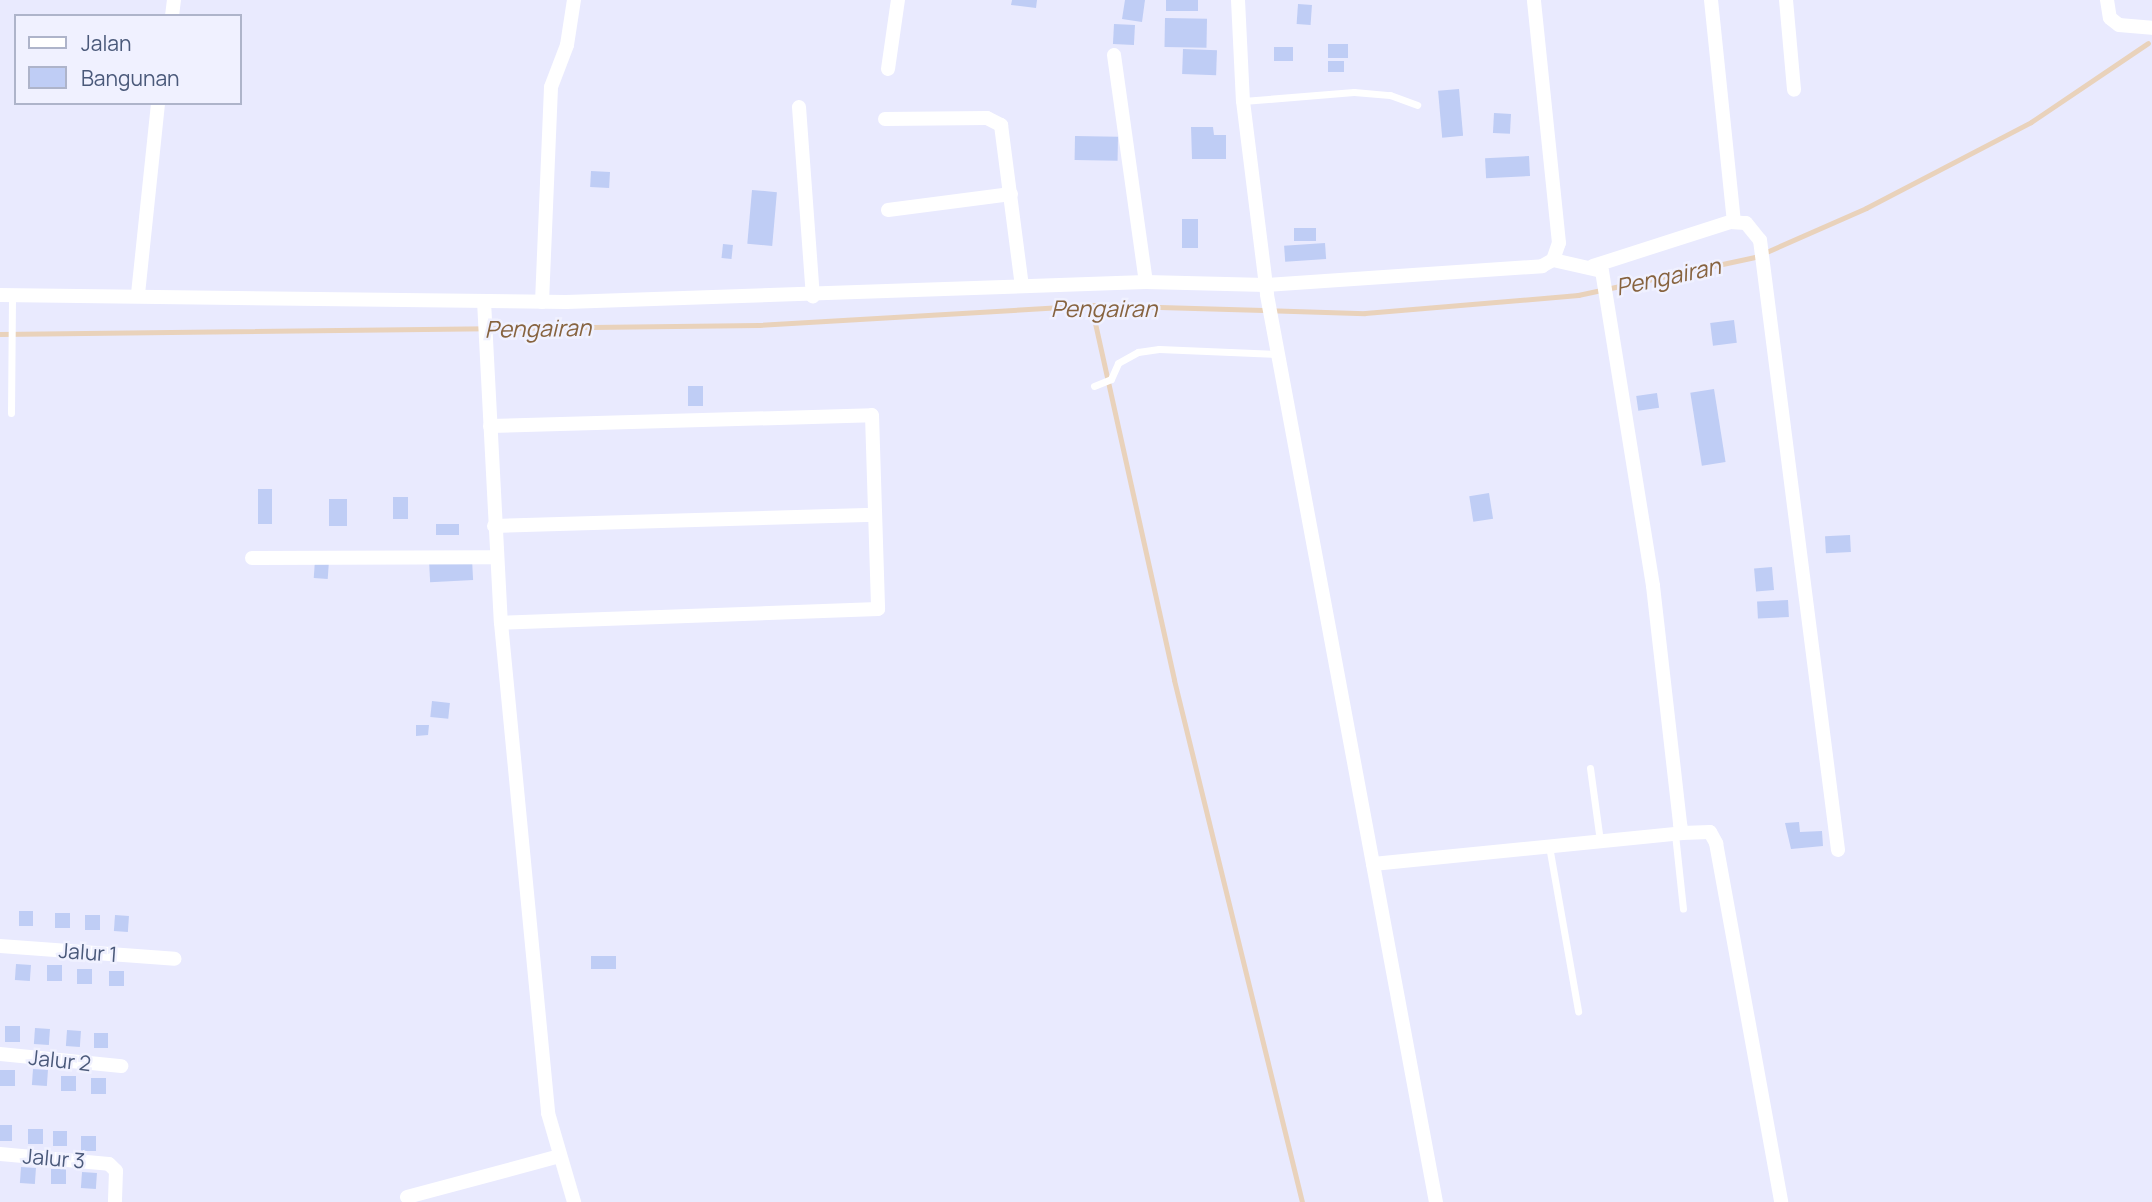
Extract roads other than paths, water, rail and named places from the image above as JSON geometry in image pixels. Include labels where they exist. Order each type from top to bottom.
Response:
[{"type":"street","points":[[542,302],[551,87],[567,45],[574,0]]},
{"type":"street","points":[[888,69],[898,0]]},
{"type":"street","points":[[1238,0],[1243,101],[1273,330],[1436,1202]]},
{"type":"street","points":[[1534,0],[1559,243],[1553,260]]},
{"type":"street","points":[[1711,0],[1734,222]]},
{"type":"street","points":[[1786,0],[1794,90]]},
{"type":"street","points":[[2107,0],[2110,18],[2119,25],[2152,28]]},
{"type":"street","points":[[1114,55],[1146,282]]},
{"type":"street","points":[[138,294],[158,105]]},
{"type":"street","points":[[799,107],[813,296]]},
{"type":"street","points":[[885,119],[987,118],[997,122],[1011,194],[1023,286]]},
{"type":"street","points":[[888,210],[1011,194]]},
{"type":"street","points":[[1593,266],[1734,222],[1752,228],[1764,255],[1838,850]]},
{"type":"street","points":[[6,295],[138,294],[542,302],[813,296],[1146,282],[1267,290],[1523,269],[1553,260],[1593,266],[1602,271],[1609,301],[1653,586],[1678,833]]},
{"type":"street","points":[[484,301],[501,623],[548,1114],[573,1202]]},
{"type":"street","points":[[490,425],[872,415],[878,609],[501,623]]},
{"type":"street","points":[[494,526],[875,515]]},
{"type":"street","points":[[252,558],[496,557]]},
{"type":"street","points":[[1373,864],[1710,832],[1716,843],[1781,1202]]},
{"type":"street","name":"Jalur 1","points":[[0,946],[175,959]]},
{"type":"street","name":"Jalur 2","points":[[0,1054],[121,1066]]},
{"type":"street","name":"Jalur 3","points":[[0,1154],[109,1164],[116,1171],[115,1202]]},
{"type":"street","points":[[407,1197],[560,1156]]},
{"type":"lane","points":[[1243,101],[1354,92],[1390,95],[1417,105]]},
{"type":"lane","points":[[6,295],[11,310],[10,413]]},
{"type":"lane","points":[[1098,384],[1111,379],[1126,357],[1159,349],[1278,354]]},
{"type":"lane","points":[[1590,768],[1600,841]]},
{"type":"lane","points":[[1678,833],[1684,909]]},
{"type":"lane","points":[[1549,846],[1578,1011]]},
{"type":"waterway","name":"Pengairan","points":[[0,334],[759,325],[1091,305],[1365,313],[1578,295],[1755,257],[1866,208],[2031,122],[2148,43]]},
{"type":"waterway","points":[[1091,305],[1174,680],[1302,1202]]}]
